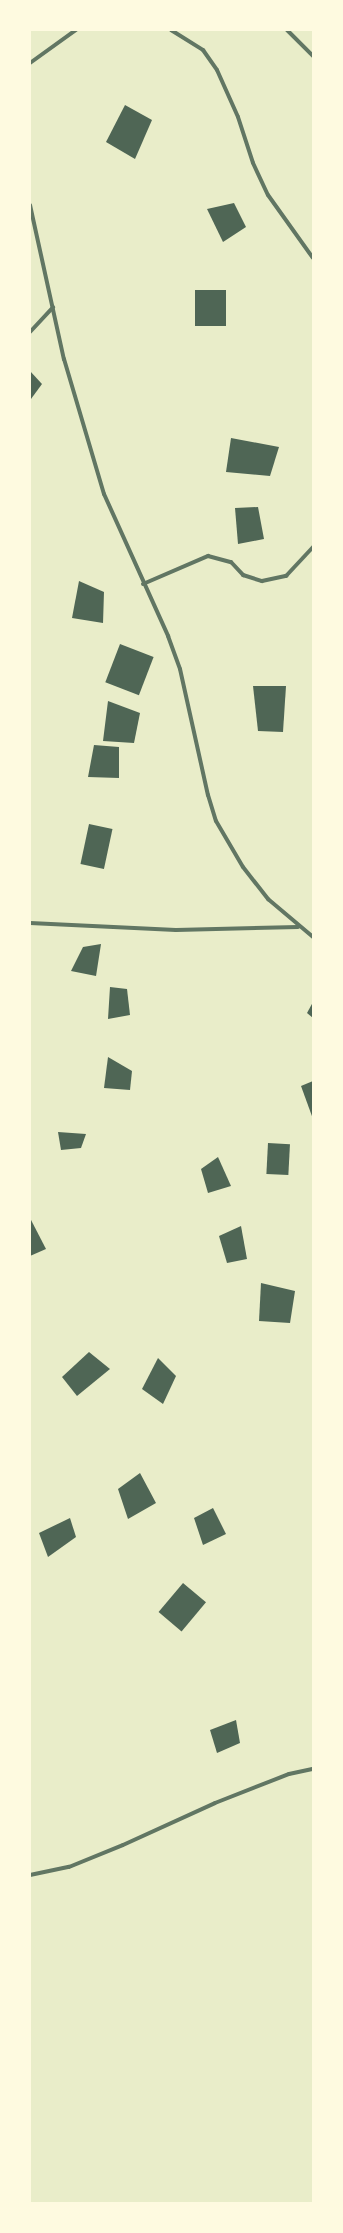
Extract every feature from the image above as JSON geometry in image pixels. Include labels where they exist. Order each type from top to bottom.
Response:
[{"type":"street","points":[[30,63],[76,30]]},
{"type":"street","points":[[171,30],[203,50],[217,70],[238,117],[253,163],[268,195],[313,258]]},
{"type":"street","points":[[287,30],[313,56]]},
{"type":"street","points":[[30,206],[64,359],[104,494],[143,584],[168,636],[180,669],[208,795],[216,821],[235,854],[268,899],[299,927],[313,937]]},
{"type":"street","points":[[30,332],[52,307]]},
{"type":"street","points":[[143,584],[208,556],[231,562],[243,575],[262,581],[286,576],[313,547]]},
{"type":"street","points":[[30,923],[176,930],[299,927]]},
{"type":"street","points":[[30,1875],[70,1867],[123,1845],[215,1803],[289,1774],[313,1770]]},
{"type":"building","points":[[125,105],[152,120],[135,159],[106,142]]},
{"type":"building","points":[[234,203],[246,227],[223,242],[207,209]]},
{"type":"building","points":[[195,290],[226,290],[226,326],[195,326]]},
{"type":"building","points":[[30,371],[42,384],[31,399],[30,398]]},
{"type":"building","points":[[231,438],[279,447],[270,476],[226,472]]},
{"type":"building","points":[[258,507],[264,539],[238,544],[235,508]]},
{"type":"building","points":[[79,581],[104,592],[103,623],[72,618]]},
{"type":"building","points":[[120,644],[154,657],[139,695],[105,682]]},
{"type":"building","points":[[253,686],[286,686],[283,732],[258,731]]},
{"type":"building","points":[[108,701],[140,713],[134,743],[103,741]]},
{"type":"building","points":[[94,745],[119,747],[119,778],[88,777]]},
{"type":"building","points":[[89,824],[112,829],[104,869],[80,864]]},
{"type":"building","points":[[101,944],[96,976],[71,971],[83,947]]},
{"type":"building","points":[[110,987],[127,989],[130,1015],[108,1019]]},
{"type":"building","points":[[313,1002],[313,1018],[307,1013]]},
{"type":"building","points":[[108,1057],[132,1071],[130,1090],[104,1088]]},
{"type":"building","points":[[313,1081],[313,1119],[301,1086]]},
{"type":"building","points":[[58,1132],[86,1134],[81,1148],[61,1150]]},
{"type":"building","points":[[268,1143],[290,1144],[288,1175],[266,1174]]},
{"type":"building","points":[[218,1157],[231,1186],[208,1193],[201,1169]]},
{"type":"building","points":[[30,1218],[46,1249],[30,1256]]},
{"type":"building","points":[[241,1226],[247,1259],[227,1263],[219,1236]]},
{"type":"building","points":[[261,1283],[295,1291],[290,1323],[259,1321]]},
{"type":"building","points":[[89,1352],[110,1369],[77,1396],[62,1377]]},
{"type":"building","points":[[158,1358],[176,1376],[163,1404],[142,1389]]},
{"type":"building","points":[[140,1473],[156,1503],[128,1519],[118,1489]]},
{"type":"building","points":[[213,1508],[226,1534],[203,1545],[194,1518]]},
{"type":"building","points":[[70,1518],[76,1537],[48,1557],[39,1533]]},
{"type":"building","points":[[183,1583],[206,1602],[182,1631],[159,1612]]},
{"type":"building","points":[[236,1720],[240,1743],[217,1753],[210,1730]]}]
